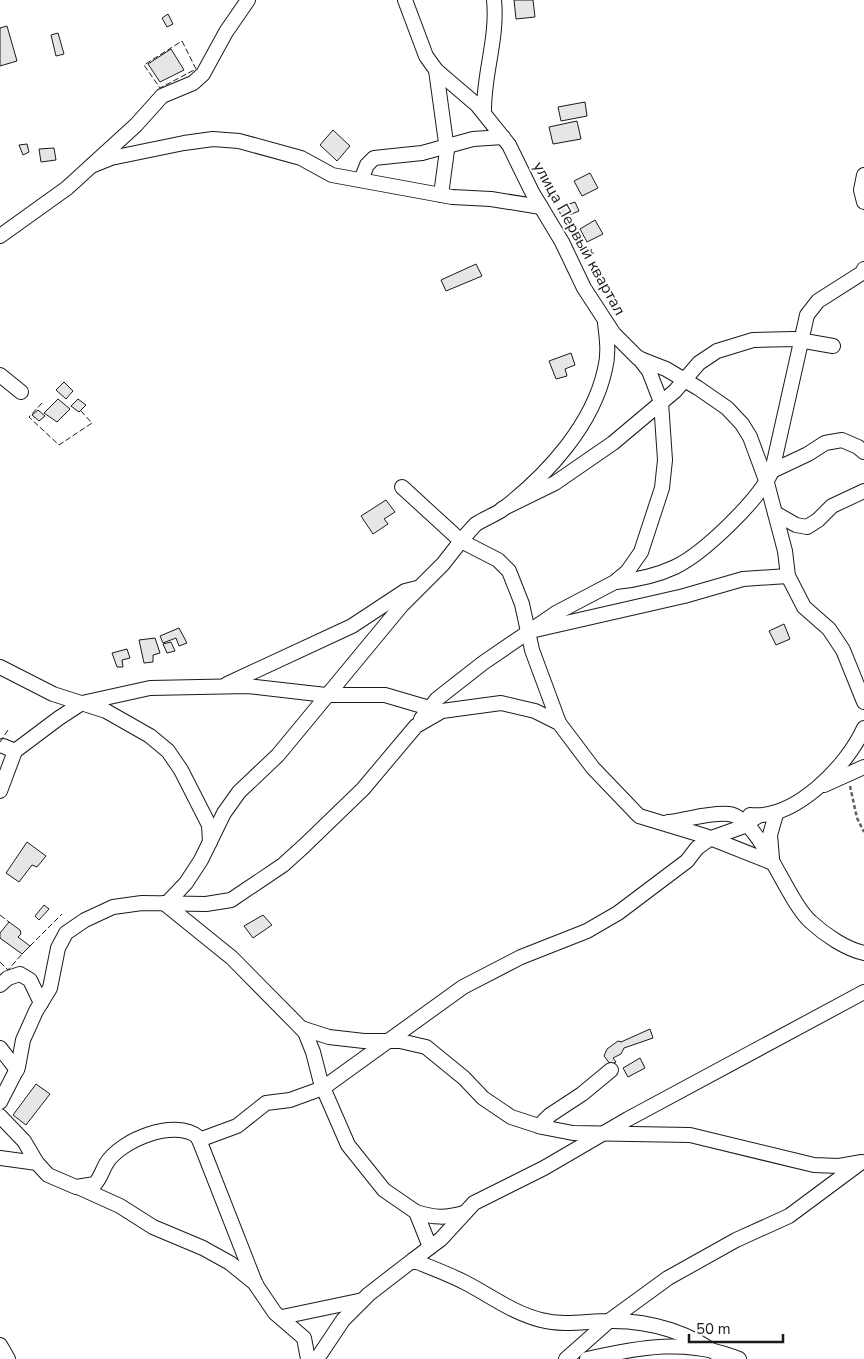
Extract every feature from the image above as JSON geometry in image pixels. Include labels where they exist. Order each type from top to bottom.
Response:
[{"type":"street","points":[[0,236],[66,188],[136,125],[162,96],[193,83],[204,74],[226,32],[248,0]]},
{"type":"street","name":"улица Первый квартал","points":[[405,0],[426,56],[436,70],[478,105],[503,137],[605,323],[638,358],[666,368],[727,408],[742,424],[770,477],[788,576],[804,606],[830,629],[843,650],[864,702]]},
{"type":"street","points":[[484,114],[485,86],[495,41],[494,0]]},
{"type":"street","points":[[436,70],[447,147],[441,195]]},
{"type":"street","points":[[361,180],[367,165],[374,158],[422,153],[473,139],[503,137]]},
{"type":"street","points":[[91,166],[111,158],[184,143],[214,139],[239,141],[301,158],[332,175],[441,195],[541,207]]},
{"type":"street","points":[[864,175],[862,190],[864,202]]},
{"type":"street","points":[[770,477],[806,315],[818,300],[863,272]]},
{"type":"street","points":[[502,509],[537,478],[559,454],[590,411],[599,392],[606,368],[608,347],[605,323]]},
{"type":"street","points":[[166,903],[186,883],[210,842],[224,813],[239,792],[278,755],[326,695],[350,671],[402,605],[443,564],[476,524],[502,509],[533,496],[582,466],[614,443],[686,381],[699,363],[717,351],[753,340],[800,341],[833,346]]},
{"type":"street","points":[[0,1102],[17,1070],[24,1040],[50,988],[58,948],[66,934],[85,920],[113,907],[166,903],[206,904],[231,900],[283,865],[363,789],[416,726],[435,710],[437,699],[512,641],[530,632],[556,613],[615,582],[627,572],[641,552],[662,488],[665,460],[661,402],[649,371],[638,358]]},
{"type":"street","points":[[0,375],[21,392]]},
{"type":"street","points":[[615,582],[654,576],[676,566],[721,533],[770,477],[825,443],[842,440],[858,447],[864,452]]},
{"type":"street","points":[[402,487],[461,541],[498,560],[509,571],[517,587],[559,723],[593,768],[620,798],[639,816],[712,838],[772,863]]},
{"type":"street","points":[[776,514],[796,525],[807,527],[818,520],[832,506],[864,491]]},
{"type":"street","points":[[530,632],[684,596],[743,579],[788,576]]},
{"type":"street","points":[[222,687],[352,626],[405,591],[420,587]]},
{"type":"street","points":[[0,667],[53,694],[106,711],[150,736],[168,751],[181,770],[203,811],[209,825],[210,842]]},
{"type":"street","points":[[0,789],[9,749],[82,704],[150,688],[268,687],[326,695],[385,695],[435,710],[501,703],[535,711],[559,723]]},
{"type":"street","points":[[199,1140],[237,1126],[266,1103],[299,1097],[323,1088],[463,987],[521,956],[587,931],[618,913],[679,867],[697,848],[712,838],[752,820],[776,814],[816,788],[838,768],[864,728]]},
{"type":"street","points":[[816,788],[849,776],[864,767]]},
{"type":"street","points":[[662,823],[730,814],[752,820],[772,863],[791,896],[810,922],[855,951],[864,954]]},
{"type":"street","points":[[772,863],[770,835],[776,814]]},
{"type":"street","points":[[166,903],[232,958],[301,1028],[313,1052],[323,1088],[348,1145],[384,1190],[416,1212],[432,1217],[447,1217],[464,1213]]},
{"type":"street","points":[[0,985],[8,978],[20,974],[30,980],[41,1003]]},
{"type":"street","points":[[317,1359],[343,1320],[363,1300],[441,1239],[474,1203],[544,1168],[784,1033],[829,1012],[864,992]]},
{"type":"street","points":[[301,1028],[329,1036],[364,1041],[400,1041],[426,1047],[483,1098],[511,1117],[540,1126],[573,1133],[690,1135],[784,1159],[814,1164],[839,1166],[863,1161]]},
{"type":"street","points":[[0,1048],[17,1070]]},
{"type":"street","points":[[540,1126],[550,1114],[582,1094],[611,1070]]},
{"type":"street","points":[[0,1116],[24,1141],[48,1175],[120,1206],[153,1227],[210,1252],[230,1263],[256,1285]]},
{"type":"street","points":[[78,1187],[95,1184],[101,1177],[106,1164],[119,1150],[152,1132],[192,1132],[199,1140],[256,1285],[271,1307],[304,1338],[308,1359]]},
{"type":"street","points":[[0,1158],[37,1162]]},
{"type":"street","points":[[566,1359],[609,1321],[668,1278],[699,1259],[789,1216],[863,1161]]},
{"type":"street","points":[[416,1212],[430,1247]]},
{"type":"street","points":[[414,1260],[457,1278],[496,1302],[524,1315],[563,1324],[609,1321],[656,1327],[689,1336],[719,1355]]},
{"type":"street","points":[[282,1317],[363,1300]]},
{"type":"street","points":[[0,1345],[8,1359]]},
{"type":"street","points":[[587,1359],[649,1346],[674,1346],[739,1359]]},
{"type":"path","points":[[849,776],[857,818],[864,832]]},
{"type":"building","points":[[514,0],[533,0],[535,17],[516,19]]},
{"type":"building","points":[[168,14],[173,24],[167,27],[162,18]]},
{"type":"building","points":[[7,26],[17,61],[0,66],[0,28]]},
{"type":"building","points":[[58,33],[64,54],[56,56],[51,35]]},
{"type":"building","points":[[171,49],[184,70],[160,82],[148,64]]},
{"type":"building","points":[[585,102],[587,116],[561,121],[558,107]]},
{"type":"building","points":[[577,121],[581,139],[553,144],[549,127]]},
{"type":"building","points":[[333,130],[350,146],[337,161],[320,145]]},
{"type":"building","points":[[27,144],[29,152],[23,155],[19,145]]},
{"type":"building","points":[[54,148],[56,160],[41,162],[39,149]]},
{"type":"building","points":[[590,173],[598,188],[582,196],[574,181]]},
{"type":"building","points":[[575,202],[579,211],[562,218],[558,208]]},
{"type":"building","points":[[595,220],[603,234],[587,242],[580,229]]},
{"type":"building","points":[[476,264],[482,276],[446,291],[441,280]]},
{"type":"building","points":[[571,353],[575,365],[565,369],[567,376],[556,379],[549,361]]},
{"type":"building","points":[[64,382],[73,391],[66,399],[56,390]]},
{"type":"building","points":[[58,399],[70,409],[57,422],[44,413]]},
{"type":"building","points":[[78,399],[86,405],[79,412],[71,406]]},
{"type":"building","points":[[38,410],[45,416],[39,421],[32,415]]},
{"type":"building","points":[[386,500],[395,512],[384,519],[388,524],[373,534],[361,516]]},
{"type":"building","points":[[784,624],[790,639],[776,645],[769,631]]},
{"type":"building","points":[[179,628],[187,643],[179,646],[176,638],[163,643],[160,636]]},
{"type":"building","points":[[155,638],[160,653],[153,655],[153,662],[144,663],[139,640]]},
{"type":"building","points":[[171,642],[175,651],[167,653],[163,644]]},
{"type":"building","points":[[127,649],[130,658],[122,660],[123,667],[117,667],[112,653]]},
{"type":"building","points":[[27,842],[46,856],[37,867],[32,865],[19,882],[6,873]]},
{"type":"building","points":[[44,905],[49,909],[39,920],[35,916]]},
{"type":"building","points":[[263,915],[272,925],[253,938],[244,926]]},
{"type":"building","points":[[9,922],[20,930],[21,934],[18,937],[30,946],[22,954],[0,938],[0,933]]},
{"type":"building","points":[[650,1029],[653,1038],[624,1048],[621,1054],[613,1058],[616,1062],[611,1065],[604,1056],[607,1049],[618,1041],[621,1042]]},
{"type":"building","points":[[640,1058],[645,1068],[628,1077],[623,1068]]},
{"type":"building","points":[[36,1084],[50,1094],[26,1125],[13,1115]]},
{"type":"fence","points":[[182,41],[196,69],[160,88],[144,65],[182,41]]},
{"type":"fence","points":[[42,403],[29,417],[59,445],[92,423],[80,410]]},
{"type":"fence","points":[[0,742],[8,730]]},
{"type":"fence","points":[[30,946],[62,914]]},
{"type":"fence","points":[[0,915],[9,922]]},
{"type":"fence","points":[[0,962],[8,970],[22,954]]}]
